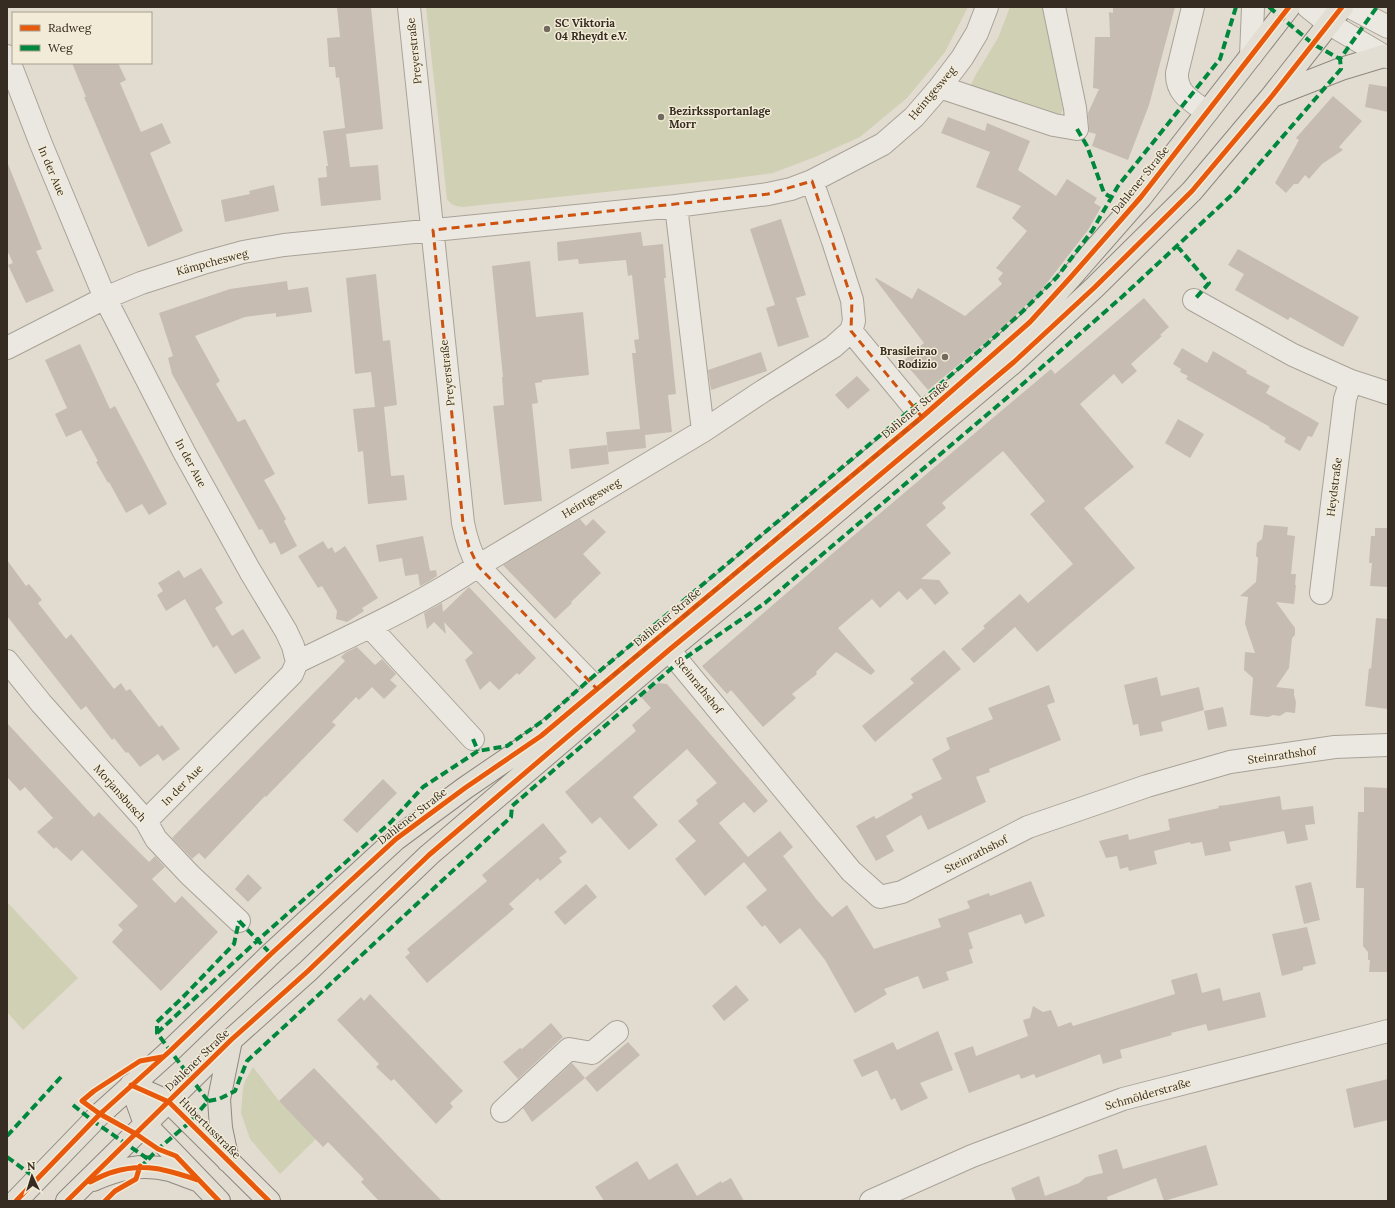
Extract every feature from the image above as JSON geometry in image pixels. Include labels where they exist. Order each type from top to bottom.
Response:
[{"type":"main road","name":"Dahlener Straße","points":[[16,1201],[100,1114],[170,1051],[271,954],[396,839],[465,788],[542,736],[596,689],[922,417],[1030,322],[1141,197],[1289,7]]},
{"type":"main road","name":"Dahlener Straße","points":[[68,1201],[231,1040],[308,971],[430,855],[669,650],[1014,362],[1095,287],[1192,191],[1272,96],[1335,15]]},
{"type":"main road","points":[[1272,96],[1341,69],[1386,57]]},
{"type":"main road","points":[[228,1161],[221,1128],[219,1099],[231,1040]]},
{"type":"main road","points":[[131,1085],[145,1124],[165,1143],[219,1201]]},
{"type":"main road","name":"Hubertusstraße","points":[[131,1085],[169,1102],[269,1201]]},
{"type":"main road","points":[[84,1185],[113,1172],[140,1166],[169,1170],[200,1181]]},
{"type":"street","name":"Preyerstraße","points":[[409,7],[463,523],[469,547],[478,566],[596,689]]},
{"type":"street","name":"Heintgesweg","points":[[433,230],[676,206],[768,194],[791,189],[812,181],[883,144],[914,117],[940,87],[962,58],[977,33],[987,7]]},
{"type":"street","points":[[940,87],[1054,125],[1077,129],[1075,108],[1054,7]]},
{"type":"street","points":[[1193,7],[1176,73],[1176,81],[1181,92],[1207,112]]},
{"type":"street","points":[[1251,56],[1253,7]]},
{"type":"street","points":[[1308,7],[1335,15],[1386,57]]},
{"type":"street","points":[[1350,7],[1388,27]]},
{"type":"street","name":"In der Aue","points":[[7,56],[41,144],[106,298],[184,452],[250,571],[294,646],[298,662],[292,674],[146,821]]},
{"type":"street","points":[[812,181],[852,300],[854,321],[851,331],[922,417]]},
{"type":"street","points":[[676,206],[703,431]]},
{"type":"street","name":"Kämpchesweg","points":[[7,348],[106,298],[141,283],[203,262],[243,252],[292,244],[433,230]]},
{"type":"street","points":[[1194,300],[1293,356],[1351,381],[1388,393]]},
{"type":"street","name":"Heintgesweg","points":[[298,662],[370,627],[452,584],[478,566],[703,431],[833,347],[851,331]]},
{"type":"street","name":"Heydstraße","points":[[1321,593],[1345,399],[1351,381]]},
{"type":"street","points":[[370,627],[473,739]]},
{"type":"street","name":"Steinrathshof","points":[[669,650],[851,872],[880,897],[902,892],[1028,827],[1147,786],[1230,762],[1335,747],[1388,745]]},
{"type":"street","name":"Morjansbusch","points":[[7,661],[41,703],[146,821],[156,839],[239,921]]},
{"type":"street","name":"Schmölderstraße","points":[[871,1201],[972,1156],[1123,1099],[1388,1031]]},
{"type":"street","points":[[502,1111],[569,1049],[592,1053],[616,1032]]},
{"type":"highlighted area","points":[[812,181],[852,300],[851,331],[922,417],[597,689],[478,566],[469,547],[463,523],[433,230],[768,194]]},
{"type":"green space","name":"Bezirkssportanlage Morr","points":[[426,7],[968,7],[945,52],[907,98],[860,137],[815,157],[773,173],[462,207],[453,205],[447,199]]},
{"type":"green space","points":[[1010,7],[1044,7],[1063,110],[1060,115],[1045,117],[969,89],[975,76],[998,38]]},
{"type":"green space","points":[[7,902],[78,978],[23,1030],[7,1012]]},
{"type":"green space","points":[[253,1067],[279,1101],[316,1139],[280,1174],[250,1139],[241,1113],[243,1088],[245,1081]]},
{"type":"building","points":[[337,7],[371,7],[383,129],[346,134],[350,167],[378,165],[381,200],[321,206],[318,178],[327,177],[326,166],[328,166],[323,131],[345,128],[339,77],[336,78],[335,67],[329,67],[327,38],[340,37]]},
{"type":"building","points":[[1113,7],[1175,7],[1149,105],[1128,160],[1092,146],[1096,134],[1089,132],[1088,113],[1099,89],[1093,88],[1095,37],[1110,37],[1109,12],[1113,13]]},
{"type":"building","points":[[72,64],[118,64],[126,80],[120,83],[141,132],[162,123],[171,143],[150,153],[183,231],[148,247],[84,97],[86,97]]},
{"type":"building","points":[[1369,84],[1388,87],[1388,112],[1365,107]]},
{"type":"building","points":[[1333,96],[1362,121],[1339,147],[1343,150],[1322,164],[1309,179],[1305,175],[1298,184],[1294,184],[1286,193],[1275,183],[1299,140],[1296,138]]},
{"type":"building","points":[[948,117],[985,131],[987,123],[1030,141],[1018,170],[1056,196],[1067,179],[1097,198],[1094,203],[1101,207],[1088,230],[1040,292],[998,332],[928,390],[903,361],[924,343],[875,279],[876,278],[912,299],[918,288],[965,316],[1002,284],[998,279],[1003,273],[996,268],[1027,231],[1012,218],[1021,206],[976,187],[990,152],[941,133]]},
{"type":"building","points":[[8,164],[42,249],[36,251],[54,291],[26,303],[8,265],[13,263],[7,250]]},
{"type":"building","points":[[274,185],[279,211],[225,222],[221,200],[250,194],[249,191]]},
{"type":"building","points":[[781,219],[806,295],[796,298],[809,337],[778,347],[766,308],[775,305],[750,229]]},
{"type":"building","points":[[641,232],[643,246],[663,244],[666,278],[664,278],[676,394],[668,395],[672,432],[645,435],[646,448],[608,452],[606,432],[640,429],[632,353],[636,353],[634,340],[639,339],[632,275],[628,276],[626,260],[579,264],[578,259],[558,261],[557,242]]},
{"type":"building","points":[[1238,249],[1359,317],[1343,347],[1290,317],[1288,320],[1235,290],[1244,274],[1228,265]]},
{"type":"building","points":[[530,261],[536,317],[583,312],[589,375],[542,380],[542,382],[535,383],[538,403],[532,404],[542,501],[504,505],[493,406],[504,405],[503,377],[492,266]]},
{"type":"building","points":[[376,274],[383,341],[390,340],[397,405],[384,407],[391,476],[404,475],[407,500],[368,504],[363,451],[358,452],[353,409],[375,407],[371,372],[355,374],[346,278]]},
{"type":"building","points":[[287,281],[288,290],[308,287],[312,312],[276,317],[276,313],[245,317],[195,336],[220,381],[216,384],[238,422],[245,419],[275,474],[264,480],[286,519],[284,521],[297,546],[281,555],[275,542],[270,544],[262,529],[259,530],[172,374],[168,358],[173,356],[159,313],[230,289]]},
{"type":"building","points":[[1144,298],[1169,327],[1160,335],[1162,336],[1131,364],[1137,371],[1122,384],[1114,374],[1080,404],[1134,467],[1084,508],[1135,568],[1037,652],[1015,627],[974,663],[961,649],[985,628],[983,626],[1020,594],[1028,603],[1073,564],[1030,514],[1045,501],[1003,451],[942,503],[946,508],[926,525],[951,553],[921,579],[939,580],[949,593],[935,605],[921,588],[907,600],[899,591],[880,608],[872,599],[838,628],[875,671],[871,675],[836,652],[816,672],[817,674],[792,694],[796,698],[763,727],[731,690],[727,694],[702,666],[1051,369],[1055,374]]},
{"type":"building","points":[[80,344],[110,409],[115,406],[167,504],[149,515],[142,504],[126,513],[96,462],[98,461],[81,430],[66,437],[55,414],[67,408],[45,360]]},
{"type":"building","points":[[1182,348],[1207,363],[1213,351],[1247,371],[1246,373],[1270,386],[1266,393],[1319,423],[1312,437],[1308,436],[1300,451],[1284,442],[1286,438],[1269,428],[1270,427],[1186,379],[1188,376],[1180,372],[1181,369],[1173,364]]},
{"type":"building","points":[[761,352],[767,371],[711,390],[708,370]]},
{"type":"building","points":[[857,376],[870,390],[848,409],[835,395]]},
{"type":"building","points":[[1178,419],[1204,434],[1190,458],[1165,443]]},
{"type":"building","points":[[607,445],[609,464],[571,469],[569,449]]},
{"type":"building","points":[[580,519],[586,526],[593,519],[606,532],[583,554],[601,573],[555,619],[503,565]]},
{"type":"building","points":[[1264,525],[1288,527],[1287,535],[1295,536],[1291,574],[1296,574],[1294,604],[1276,602],[1295,628],[1295,635],[1292,638],[1289,668],[1276,687],[1294,689],[1296,702],[1295,713],[1286,712],[1280,716],[1273,715],[1268,717],[1250,715],[1253,678],[1244,670],[1245,652],[1255,653],[1245,624],[1248,597],[1240,596],[1256,582],[1258,558],[1256,556],[1257,543],[1262,539]]},
{"type":"building","points":[[1375,528],[1388,528],[1388,587],[1370,586],[1372,563],[1369,563],[1371,536],[1375,536]]},
{"type":"building","points":[[423,536],[430,571],[436,570],[437,576],[428,582],[420,586],[418,574],[405,576],[402,558],[379,562],[376,545]]},
{"type":"building","points":[[323,541],[328,549],[332,547],[335,553],[345,546],[378,598],[362,608],[364,611],[347,622],[336,619],[337,611],[322,586],[318,588],[298,556]]},
{"type":"building","points":[[7,560],[26,586],[29,584],[42,600],[38,603],[66,639],[71,634],[114,689],[121,683],[126,691],[130,689],[159,727],[162,725],[180,749],[163,761],[158,754],[140,767],[114,738],[112,740],[86,706],[81,710],[7,616]]},
{"type":"building","points":[[201,568],[223,603],[215,608],[232,636],[243,629],[261,658],[235,674],[217,645],[213,648],[185,599],[166,611],[157,595],[163,591],[158,583],[179,570],[184,578]]},
{"type":"building","points":[[469,587],[536,658],[519,675],[517,673],[499,690],[490,681],[480,690],[465,660],[473,653],[444,622],[446,634],[434,622],[427,629],[424,613],[442,603],[443,612]]},
{"type":"building","points":[[1376,618],[1388,619],[1388,709],[1365,706],[1369,668],[1371,669]]},
{"type":"building","points":[[357,647],[375,665],[382,659],[396,674],[390,680],[397,686],[384,699],[372,687],[359,700],[356,697],[332,722],[336,725],[205,859],[199,853],[192,859],[172,838],[345,661],[341,657],[345,653]]},
{"type":"building","points":[[944,650],[961,669],[875,742],[862,726],[914,683],[910,679]]},
{"type":"building","points":[[1157,677],[1161,696],[1199,687],[1204,710],[1161,722],[1163,731],[1140,736],[1138,724],[1133,725],[1124,685]]},
{"type":"building","points":[[658,683],[667,684],[768,801],[754,813],[744,802],[719,823],[748,857],[780,831],[793,847],[783,856],[817,900],[832,917],[847,905],[874,949],[941,927],[938,919],[970,908],[967,901],[989,893],[990,896],[1031,881],[1045,916],[1025,924],[1021,914],[968,933],[973,948],[969,950],[973,963],[946,972],[949,980],[923,989],[918,976],[884,989],[887,994],[855,1013],[825,960],[800,928],[780,944],[765,925],[762,927],[746,907],[767,890],[744,862],[705,896],[675,859],[696,841],[678,821],[698,804],[696,800],[717,783],[687,749],[633,797],[658,825],[629,850],[600,817],[592,824],[565,792],[636,731],[632,725],[651,708],[641,697]]},
{"type":"building","points":[[1049,685],[1055,702],[1047,705],[1061,740],[989,769],[990,772],[976,777],[986,802],[928,830],[921,815],[886,836],[894,851],[876,861],[856,826],[874,816],[876,819],[913,798],[911,794],[942,779],[932,759],[950,749],[946,738],[993,719],[988,708]]},
{"type":"building","points":[[1223,707],[1227,726],[1208,730],[1204,711]]},
{"type":"building","points":[[7,723],[94,817],[99,812],[149,862],[155,856],[165,867],[152,879],[175,903],[182,896],[218,932],[161,991],[112,942],[123,930],[118,925],[138,906],[82,850],[71,861],[56,847],[54,849],[37,832],[53,818],[25,787],[20,791],[7,777]]},
{"type":"building","points":[[383,779],[397,793],[357,833],[343,820]]},
{"type":"building","points":[[1364,787],[1388,788],[1388,972],[1369,972],[1370,960],[1368,960],[1368,952],[1363,946],[1364,888],[1356,888],[1358,812],[1364,812]]},
{"type":"building","points":[[1280,796],[1282,810],[1313,806],[1315,824],[1305,825],[1308,840],[1287,844],[1284,831],[1229,842],[1231,851],[1205,856],[1202,842],[1191,844],[1190,842],[1154,851],[1157,864],[1129,871],[1128,867],[1120,869],[1117,856],[1106,858],[1099,841],[1128,834],[1129,840],[1170,830],[1168,819],[1219,808],[1218,806]]},
{"type":"building","points":[[543,823],[567,852],[559,858],[562,862],[540,881],[538,878],[509,904],[514,909],[427,983],[405,957],[410,953],[407,949],[487,881],[482,875]]},
{"type":"building","points":[[248,874],[262,888],[248,902],[235,889]]},
{"type":"building","points":[[1311,882],[1320,920],[1304,924],[1295,886]]},
{"type":"building","points":[[586,884],[597,897],[565,925],[554,912]]},
{"type":"building","points":[[1307,927],[1316,964],[1303,967],[1303,970],[1282,976],[1272,934]]},
{"type":"building","points":[[1197,973],[1202,993],[1220,988],[1223,1001],[1260,992],[1266,1017],[1208,1031],[1206,1024],[1171,1033],[1172,1035],[1120,1050],[1122,1058],[1103,1064],[1100,1054],[1036,1078],[1034,1074],[1021,1079],[1019,1074],[969,1093],[954,1053],[973,1046],[976,1056],[1028,1036],[1023,1020],[1030,1018],[1033,1006],[1043,1012],[1051,1010],[1058,1027],[1071,1022],[1073,1026],[1175,994],[1171,980]]},
{"type":"building","points":[[736,985],[749,1000],[724,1021],[712,1006]]},
{"type":"building","points":[[370,994],[463,1091],[450,1103],[453,1107],[436,1124],[394,1079],[391,1081],[376,1067],[379,1064],[337,1020],[361,997],[364,1001]]},
{"type":"building","points":[[551,1023],[563,1037],[518,1079],[503,1062],[520,1048],[522,1049]]},
{"type":"building","points":[[938,1031],[953,1070],[920,1083],[928,1098],[901,1111],[895,1098],[891,1100],[877,1070],[862,1077],[853,1060],[893,1042],[897,1050]]},
{"type":"building","points":[[628,1042],[640,1055],[597,1092],[585,1078]]},
{"type":"building","points":[[572,1063],[585,1078],[532,1122],[523,1108]]},
{"type":"building","points":[[314,1068],[442,1201],[379,1201],[361,1182],[364,1179],[328,1142],[323,1147],[279,1101]]},
{"type":"building","points":[[1388,1079],[1388,1120],[1354,1128],[1346,1089]]},
{"type":"building","points":[[1206,1145],[1218,1185],[1164,1201],[1156,1178],[1107,1197],[1108,1201],[1016,1201],[1011,1188],[1039,1176],[1045,1196],[1079,1183],[1086,1177],[1103,1173],[1098,1155],[1117,1149],[1123,1169]]},
{"type":"building","points":[[637,1161],[649,1180],[677,1163],[697,1196],[721,1181],[722,1183],[731,1178],[744,1201],[604,1201],[595,1187]]},
{"type":"marked path","points":[[157,1033],[258,940],[391,822],[423,787],[478,751],[507,746],[544,720],[589,680],[914,407],[1023,311],[1057,277],[1092,231],[1118,186],[1220,59],[1236,7]]},
{"type":"marked path","points":[[1269,7],[1313,44],[1340,59]]},
{"type":"marked path","points":[[140,1168],[158,1149],[189,1123],[208,1101],[219,1099],[235,1091],[247,1061],[511,817],[512,806],[679,662],[765,603],[1009,396],[1123,296],[1235,192],[1341,69],[1340,59],[1377,7]]},
{"type":"marked path","points":[[1077,129],[1087,146],[1104,193],[1112,198]]},
{"type":"marked path","points":[[1177,246],[1209,283],[1194,300]]},
{"type":"marked path","points":[[473,739],[478,751]]},
{"type":"marked path","points":[[239,921],[271,954]]},
{"type":"marked path","points":[[208,1101],[157,1033],[157,1022],[234,944],[239,921]]},
{"type":"marked path","points":[[7,1136],[61,1077]]},
{"type":"marked path","points":[[73,1105],[93,1121],[148,1159]]},
{"type":"marked path","points":[[7,1157],[37,1179]]},
{"type":"cycle path","points":[[16,1201],[100,1114],[170,1051],[271,954],[396,839],[465,788],[541,736],[922,417],[1030,322],[1141,197],[1289,7]]},
{"type":"cycle path","points":[[67,1201],[231,1040],[308,971],[429,855],[669,650],[1014,362],[1095,287],[1192,191],[1272,96],[1342,7]]},
{"type":"cycle path","points":[[162,1057],[140,1061],[94,1091],[82,1101],[100,1114],[136,1134],[158,1149],[176,1156],[219,1201]]},
{"type":"cycle path","points":[[131,1085],[169,1102],[269,1201]]},
{"type":"cycle path","points":[[105,1201],[115,1191],[136,1179],[140,1166]]},
{"type":"cycle path","points":[[90,1182],[110,1173],[136,1168],[156,1168],[198,1180]]},
{"type":"place","name":"SC Viktoria 04 Rheydt e.V.","points":[[547,29]]},
{"type":"place","name":"Bezirkssportanlage Morr","points":[[661,117]]},
{"type":"place","name":"Brasileirao Rodizio","points":[[945,357]]}]
